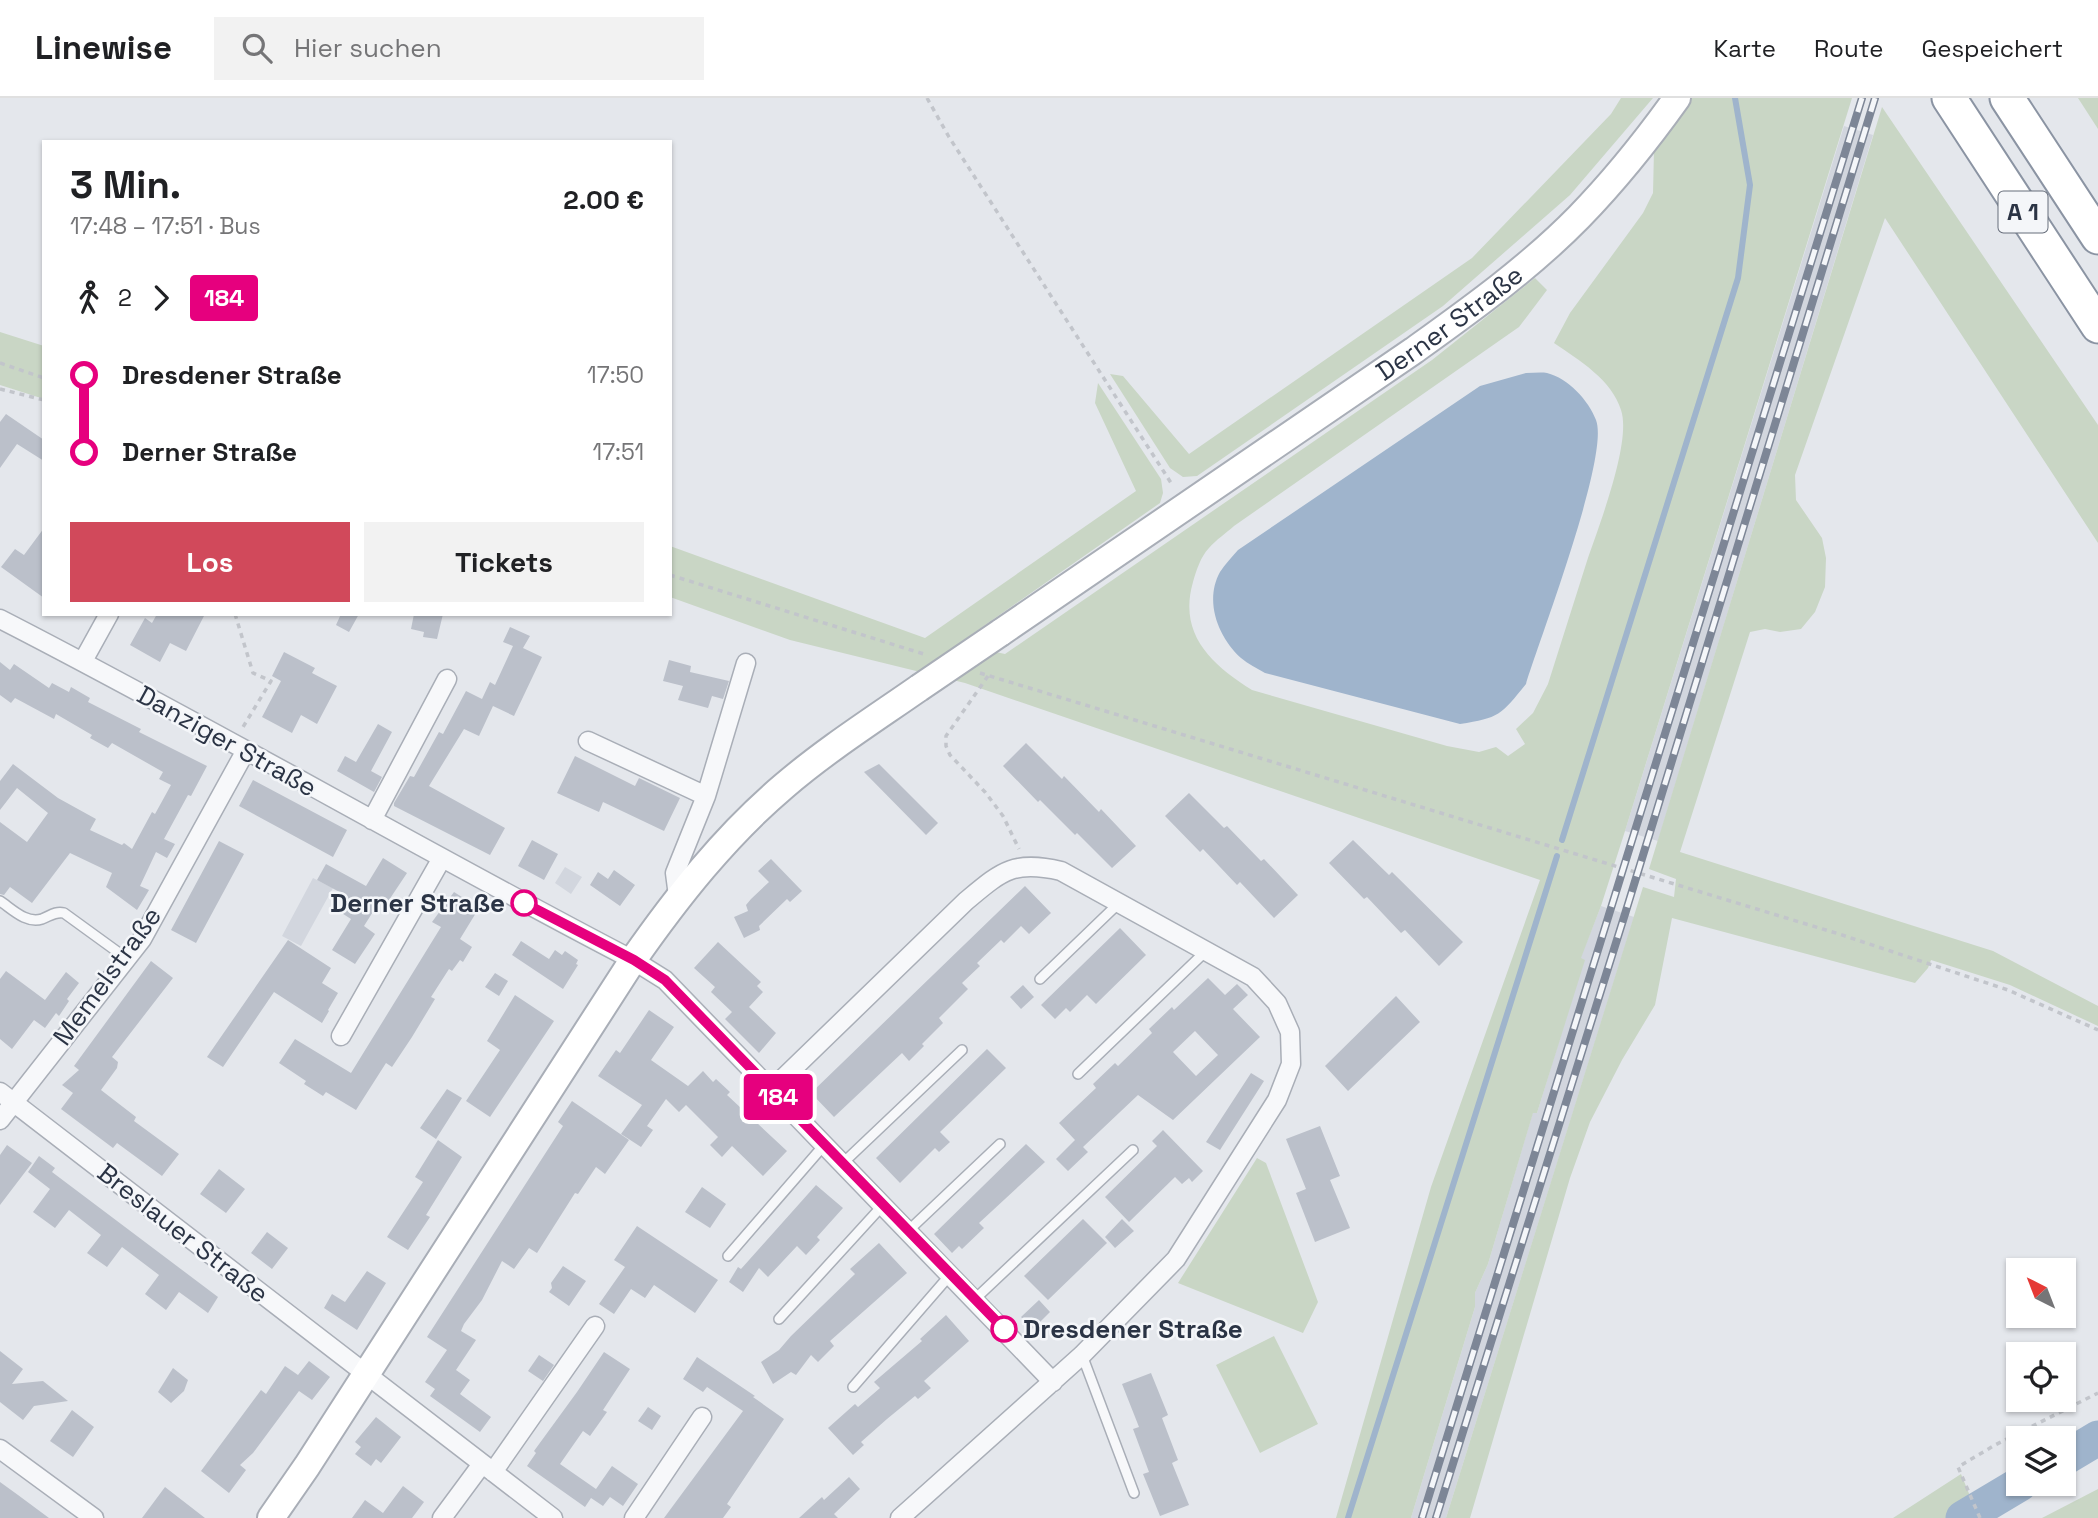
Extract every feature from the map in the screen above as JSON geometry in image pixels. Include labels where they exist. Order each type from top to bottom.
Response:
[{"type":"highway","name":"A 1","points":[[1948,98],[2098,326]]},
{"type":"highway","name":"A 1","points":[[2007,98],[2098,237]]},
{"type":"street","name":"Derner Straße","points":[[271,1518],[634,960],[678,896],[736,831],[783,786],[818,758],[1423,344],[1528,264],[1578,218],[1647,139],[1677,98]]},
{"type":"street","points":[[82,662],[108,616]]},
{"type":"street","name":"Danziger Straße","points":[[0,619],[634,960]]},
{"type":"street","points":[[678,896],[675,873],[706,796],[746,663]]},
{"type":"street","points":[[372,820],[447,679]]},
{"type":"street","points":[[588,741],[706,796]]},
{"type":"street","name":"Memelstraße","points":[[0,1120],[7,1097],[142,939],[238,748]]},
{"type":"street","points":[[341,1035],[442,858]]},
{"type":"street","points":[[771,1090],[966,901],[997,875],[1027,866],[1061,870],[1254,977],[1277,1003],[1290,1032],[1290,1064],[1277,1100],[1176,1259],[1082,1355],[900,1518]]},
{"type":"street","points":[[634,960],[665,980],[1053,1381]]},
{"type":"street","name":"Breslauer Straße","points":[[7,1097],[553,1518]]},
{"type":"street","points":[[442,1518],[487,1468],[595,1326]]},
{"type":"street","points":[[634,1518],[702,1418]]},
{"type":"street","points":[[0,1448],[94,1518]]},
{"type":"lane","points":[[0,901],[28,919],[36,920],[59,912],[64,913],[126,958]]},
{"type":"lane","points":[[1040,979],[1120,902]]},
{"type":"lane","points":[[1077,1074],[1207,950]]},
{"type":"lane","points":[[843,1163],[961,1050]]},
{"type":"lane","points":[[728,1256],[825,1144]]},
{"type":"lane","points":[[908,1231],[1000,1144]]},
{"type":"lane","points":[[974,1300],[1133,1150]]},
{"type":"lane","points":[[779,1319],[883,1205]]},
{"type":"lane","points":[[853,1387],[950,1275]]},
{"type":"lane","points":[[1082,1355],[1135,1493]]},
{"type":"path","points":[[927,98],[949,137],[1186,506]]},
{"type":"path","points":[[0,363],[42,377]]},
{"type":"path","points":[[0,389],[42,400]]},
{"type":"path","points":[[672,576],[933,657]]},
{"type":"path","points":[[236,616],[253,673],[271,681],[238,748]]},
{"type":"path","points":[[1027,866],[1003,816],[985,792],[950,755],[946,746],[946,736],[988,676],[1839,934],[2008,990],[2098,1030]]},
{"type":"path","points":[[1980,1518],[1958,1466],[2098,1393]]},
{"type":"shaded area","points":[[1844,126],[1873,135],[1658,841],[1625,831]]},
{"type":"shaded area","points":[[565,867],[582,877],[571,894],[555,883]]},
{"type":"shaded area","points":[[313,878],[333,888],[301,946],[282,936]]},
{"type":"shaded area","points":[[1601,906],[1634,917],[1446,1518],[1411,1518],[1475,1307],[1475,1293],[1488,1264],[1533,1112],[1537,1113],[1584,960],[1580,959]]},
{"type":"green space","points":[[1621,98],[1653,98],[1570,195],[1443,306],[1197,476],[1183,477],[1170,468],[1110,374],[1123,376],[1189,454],[1472,258],[1611,114]]},
{"type":"green space","points":[[1692,98],[1852,98],[1625,831],[1581,958],[1585,960],[1537,1113],[1533,1113],[1488,1264],[1475,1293],[1475,1307],[1411,1518],[1336,1518],[1431,1187],[1540,880],[965,683],[790,640],[672,598],[672,547],[925,638],[1136,491],[1095,403],[1098,383],[1161,479],[1163,493],[1160,503],[958,644],[1005,654],[1432,360],[1535,278],[1547,290],[1519,327],[1215,542],[1199,564],[1190,601],[1194,632],[1202,646],[1223,669],[1252,690],[1447,746],[1479,752],[1496,747],[1508,756],[1525,744],[1516,729],[1533,713],[1548,684],[1612,485],[1622,442],[1623,424],[1617,399],[1594,372],[1554,343],[1570,313],[1643,213],[1653,193],[1654,150]]},
{"type":"green space","points":[[2078,98],[2098,98],[2098,129]]},
{"type":"green space","points":[[1882,107],[2098,425],[2098,543],[1885,218],[1795,475],[1796,500],[1822,538],[1826,558],[1825,587],[1815,612],[1801,629],[1780,632],[1765,629],[1750,632],[1680,852],[1993,951],[2098,1006],[2098,1026],[2010,985],[1931,960],[1928,968],[1915,983],[1672,918],[1655,1005],[1622,1060],[1590,1122],[1570,1178],[1470,1518],[1446,1518],[1643,887],[1674,897],[1676,879],[1649,869]]},
{"type":"green space","points":[[0,332],[42,345],[42,398],[0,385]]},
{"type":"green space","points":[[1257,1158],[1266,1163],[1318,1302],[1303,1333],[1178,1283]]},
{"type":"green space","points":[[1274,1336],[1318,1424],[1260,1453],[1216,1365]]},
{"type":"green space","points":[[1961,1474],[1979,1518],[1893,1518]]},
{"type":"green space","points":[[2098,1489],[2098,1518],[2042,1518]]},
{"type":"water","points":[[1526,373],[1555,376],[1577,391],[1596,420],[1598,440],[1593,470],[1572,548],[1526,684],[1504,709],[1483,720],[1460,724],[1265,673],[1241,658],[1220,629],[1213,595],[1220,572],[1238,550],[1480,386]]},
{"type":"building","points":[[6,414],[42,439],[42,460],[17,444],[0,468],[0,422]]},
{"type":"building","points":[[42,531],[42,597],[1,567],[15,549],[24,555]]},
{"type":"building","points":[[156,616],[204,616],[186,651],[170,643],[160,662],[130,645],[145,618],[152,623]]},
{"type":"building","points":[[340,616],[358,616],[349,632],[336,625]]},
{"type":"building","points":[[414,616],[443,616],[437,639],[423,637],[424,632],[411,629]]},
{"type":"building","points":[[510,627],[530,636],[523,648],[542,657],[514,716],[493,706],[479,736],[464,729],[429,786],[505,828],[490,855],[394,806],[394,803],[410,776],[414,777],[439,732],[443,734],[466,691],[482,699],[490,682],[495,685],[513,646],[503,642]]},
{"type":"building","points":[[284,652],[315,668],[312,673],[337,686],[317,724],[301,715],[292,733],[262,717],[281,681],[272,676]]},
{"type":"building","points":[[669,660],[691,666],[690,672],[729,681],[723,699],[712,696],[708,708],[678,700],[683,686],[663,681]]},
{"type":"building","points":[[0,662],[10,670],[14,664],[49,688],[52,683],[69,692],[71,687],[90,698],[88,702],[141,729],[139,732],[207,766],[164,839],[175,844],[167,858],[156,852],[140,886],[149,890],[137,910],[106,887],[112,873],[70,853],[32,903],[10,887],[4,895],[0,894],[0,822],[27,842],[48,813],[17,788],[0,810],[0,781],[13,764],[58,798],[96,819],[90,830],[122,845],[124,843],[132,849],[152,812],[155,814],[171,785],[159,779],[163,772],[112,743],[108,748],[90,738],[92,735],[56,714],[54,719],[15,698],[11,703],[0,695]]},
{"type":"building","points":[[378,724],[392,732],[371,771],[382,777],[374,792],[337,771],[345,756],[356,762]]},
{"type":"building","points":[[1026,743],[1062,779],[1064,776],[1099,812],[1101,809],[1136,846],[1112,868],[1040,800],[1038,802],[1003,766]]},
{"type":"building","points":[[575,756],[635,786],[639,778],[680,798],[664,831],[603,802],[599,812],[557,793]]},
{"type":"building","points":[[879,764],[938,823],[926,835],[864,772]]},
{"type":"building","points":[[253,780],[347,830],[333,857],[239,806]]},
{"type":"building","points":[[1189,793],[1224,828],[1227,826],[1261,861],[1264,859],[1298,895],[1274,918],[1240,882],[1237,885],[1203,849],[1200,852],[1165,816]]},
{"type":"building","points":[[532,840],[558,854],[544,880],[518,866]]},
{"type":"building","points":[[1353,840],[1389,875],[1392,872],[1463,942],[1439,966],[1405,930],[1401,933],[1367,897],[1364,899],[1329,863]]},
{"type":"building","points":[[219,841],[244,854],[196,943],[171,930]]},
{"type":"building","points":[[383,858],[407,873],[387,903],[381,899],[364,926],[375,934],[355,964],[332,950],[351,919],[337,910],[347,896],[317,880],[326,864],[366,886]]},
{"type":"building","points":[[771,859],[802,891],[790,902],[787,899],[759,926],[760,930],[744,938],[734,917],[748,911],[746,905],[769,882],[758,871]]},
{"type":"building","points":[[614,870],[635,885],[620,906],[590,885],[598,872],[608,879]]},
{"type":"building","points":[[1025,886],[1051,913],[1029,934],[1021,926],[1004,943],[1001,940],[977,963],[980,966],[962,983],[968,989],[939,1018],[943,1023],[922,1044],[924,1046],[909,1061],[902,1053],[834,1117],[811,1093]]},
{"type":"building","points":[[454,892],[479,908],[460,939],[472,947],[463,962],[460,960],[452,971],[449,969],[431,997],[435,999],[412,1037],[392,1067],[386,1063],[356,1110],[326,1092],[323,1096],[279,1063],[295,1039],[351,1073],[441,927],[432,922]]},
{"type":"building","points":[[1120,928],[1146,955],[1096,1004],[1087,995],[1070,1012],[1066,1008],[1055,1019],[1041,1005]]},
{"type":"building","points":[[288,940],[331,968],[322,983],[338,993],[329,1011],[322,1023],[274,992],[223,1067],[207,1057]]},
{"type":"building","points":[[521,941],[549,959],[555,950],[562,955],[565,951],[578,960],[578,965],[563,989],[512,955]]},
{"type":"building","points":[[718,942],[761,982],[757,986],[763,992],[749,1007],[776,1033],[759,1053],[725,1019],[732,1012],[711,992],[715,987],[694,968]]},
{"type":"building","points":[[151,961],[173,978],[112,1057],[118,1062],[117,1068],[101,1090],[136,1117],[134,1121],[179,1154],[162,1176],[117,1143],[113,1148],[61,1109],[73,1093],[62,1085],[79,1070],[74,1066]]},
{"type":"building","points":[[6,971],[45,1000],[66,972],[79,983],[59,1016],[56,1013],[45,1028],[34,1020],[12,1049],[0,1039],[0,979]]},
{"type":"building","points":[[495,973],[508,981],[499,996],[485,987]]},
{"type":"building","points":[[1208,978],[1225,995],[1237,984],[1248,995],[1233,1009],[1260,1037],[1173,1120],[1138,1095],[1083,1147],[1088,1152],[1068,1171],[1056,1159],[1075,1140],[1059,1123],[1096,1088],[1093,1084],[1115,1063],[1118,1066],[1152,1033],[1149,1029],[1172,1007],[1174,1010]],"holes":[[[1195,1031],[1218,1055],[1196,1076],[1173,1052]]]},
{"type":"building","points":[[1023,985],[1034,997],[1021,1009],[1010,997]]},
{"type":"building","points":[[515,995],[554,1021],[490,1117],[466,1101],[500,1050],[487,1041]]},
{"type":"building","points":[[1396,996],[1420,1022],[1348,1091],[1325,1066]]},
{"type":"building","points":[[649,1010],[674,1027],[651,1060],[688,1086],[703,1071],[713,1082],[716,1079],[730,1092],[727,1095],[787,1151],[763,1176],[732,1146],[722,1157],[710,1145],[718,1137],[686,1105],[679,1112],[666,1099],[647,1126],[653,1130],[641,1147],[621,1134],[642,1105],[598,1076],[616,1050],[620,1053]]},
{"type":"building","points":[[987,1049],[1006,1068],[940,1132],[950,1142],[939,1152],[935,1148],[900,1183],[876,1158]]},
{"type":"building","points":[[1251,1073],[1264,1081],[1220,1150],[1206,1142]]},
{"type":"building","points":[[447,1089],[462,1098],[436,1139],[420,1128]]},
{"type":"building","points":[[572,1101],[629,1140],[605,1174],[596,1167],[578,1194],[575,1193],[537,1253],[529,1248],[514,1269],[502,1261],[482,1300],[464,1324],[461,1331],[476,1340],[456,1370],[470,1380],[460,1394],[491,1417],[480,1432],[430,1396],[435,1389],[425,1382],[447,1350],[427,1337],[563,1126],[558,1122]]},
{"type":"building","points":[[1320,1126],[1340,1176],[1330,1180],[1350,1228],[1315,1242],[1296,1193],[1306,1189],[1286,1139]]},
{"type":"building","points":[[1163,1130],[1203,1171],[1192,1182],[1189,1178],[1182,1184],[1175,1177],[1129,1222],[1105,1197],[1157,1146],[1152,1141]]},
{"type":"building","points":[[438,1140],[462,1157],[426,1215],[430,1217],[408,1250],[387,1237],[423,1182],[415,1177]]},
{"type":"building","points":[[1026,1144],[1045,1162],[979,1223],[984,1228],[962,1249],[959,1246],[952,1253],[934,1234]]},
{"type":"building","points":[[7,1145],[32,1163],[0,1205],[0,1155]]},
{"type":"building","points":[[39,1156],[55,1168],[52,1172],[218,1297],[208,1313],[179,1292],[166,1310],[145,1294],[159,1275],[122,1247],[107,1267],[87,1253],[101,1235],[69,1210],[55,1228],[33,1212],[50,1189],[28,1172]]},
{"type":"building","points":[[219,1169],[245,1189],[226,1213],[200,1194]]},
{"type":"building","points":[[816,1185],[843,1208],[817,1237],[820,1240],[806,1255],[797,1246],[768,1277],[759,1268],[743,1292],[729,1282],[738,1267],[741,1269]]},
{"type":"building","points":[[702,1187],[726,1204],[710,1228],[685,1212]]},
{"type":"building","points":[[1083,1219],[1107,1243],[1048,1300],[1024,1276]]},
{"type":"building","points":[[1122,1219],[1134,1231],[1115,1248],[1105,1237]]},
{"type":"building","points":[[637,1226],[718,1280],[695,1313],[654,1285],[645,1298],[631,1289],[614,1314],[599,1304],[625,1267],[614,1260]]},
{"type":"building","points":[[267,1232],[288,1248],[272,1269],[251,1253]]},
{"type":"building","points":[[879,1243],[907,1273],[830,1341],[834,1346],[818,1362],[811,1355],[796,1375],[791,1372],[773,1384],[761,1362],[779,1350],[855,1274],[850,1269]]},
{"type":"building","points":[[563,1266],[586,1281],[569,1306],[549,1292],[551,1283]]},
{"type":"building","points":[[367,1271],[386,1283],[357,1330],[324,1308],[332,1294],[345,1302]]},
{"type":"building","points":[[1039,1300],[1050,1312],[1033,1329],[1021,1317]]},
{"type":"building","points":[[946,1315],[969,1341],[924,1381],[931,1388],[918,1399],[915,1396],[887,1419],[861,1442],[864,1445],[853,1455],[828,1428],[855,1404],[858,1407],[880,1388],[874,1382],[922,1341],[920,1339]]},
{"type":"building","points":[[0,1351],[23,1369],[12,1384],[43,1381],[68,1401],[34,1406],[23,1420],[0,1402]]},
{"type":"building","points":[[604,1352],[630,1369],[603,1410],[607,1412],[590,1436],[583,1431],[560,1464],[596,1489],[612,1466],[638,1484],[623,1506],[610,1497],[603,1506],[591,1498],[585,1507],[527,1466],[536,1453],[534,1451]]},
{"type":"building","points":[[539,1355],[554,1365],[543,1381],[528,1371]]},
{"type":"building","points":[[697,1357],[784,1419],[727,1504],[731,1507],[723,1518],[664,1518],[743,1411],[707,1387],[703,1392],[683,1379]]},
{"type":"building","points":[[309,1361],[330,1377],[312,1400],[299,1391],[253,1453],[240,1465],[246,1470],[229,1493],[201,1471],[261,1390],[266,1394],[285,1366],[298,1375]]},
{"type":"building","points":[[173,1368],[188,1380],[184,1391],[171,1403],[158,1392]]},
{"type":"building","points":[[1151,1373],[1168,1415],[1162,1418],[1178,1460],[1172,1463],[1189,1505],[1160,1516],[1143,1474],[1149,1472],[1133,1429],[1139,1427],[1122,1384]]},
{"type":"building","points":[[648,1407],[661,1416],[652,1430],[638,1421]]},
{"type":"building","points":[[72,1410],[94,1427],[73,1457],[50,1441]]},
{"type":"building","points":[[376,1417],[401,1437],[381,1463],[376,1459],[371,1466],[355,1454],[361,1447],[355,1442]]},
{"type":"building","points":[[849,1477],[860,1489],[834,1514],[838,1518],[799,1518],[822,1497],[824,1500]]},
{"type":"building","points":[[0,1482],[18,1495],[49,1518],[0,1518]]},
{"type":"building","points":[[403,1486],[424,1502],[412,1518],[352,1518],[365,1500],[383,1513]]},
{"type":"building","points":[[165,1487],[205,1518],[142,1518]]},
{"type":"waterway","points":[[1562,840],[1738,278],[1750,185],[1735,98]]},
{"type":"waterway","points":[[1348,1518],[1557,856]]},
{"type":"waterway","points":[[2076,1451],[2098,1438]]},
{"type":"waterway","points":[[1963,1518],[2006,1492]]},
{"type":"railway","points":[[1422,1518],[1862,98]]},
{"type":"railway","points":[[1436,1518],[1625,914],[1875,98]]},
{"type":"bus line","name":"184","points":[[524,903],[634,960],[665,980],[1004,1329]]},
{"type":"place","name":"Derner Straße","points":[[524,903]]},
{"type":"place","name":"Dresdener Straße","points":[[1004,1329]]}]
